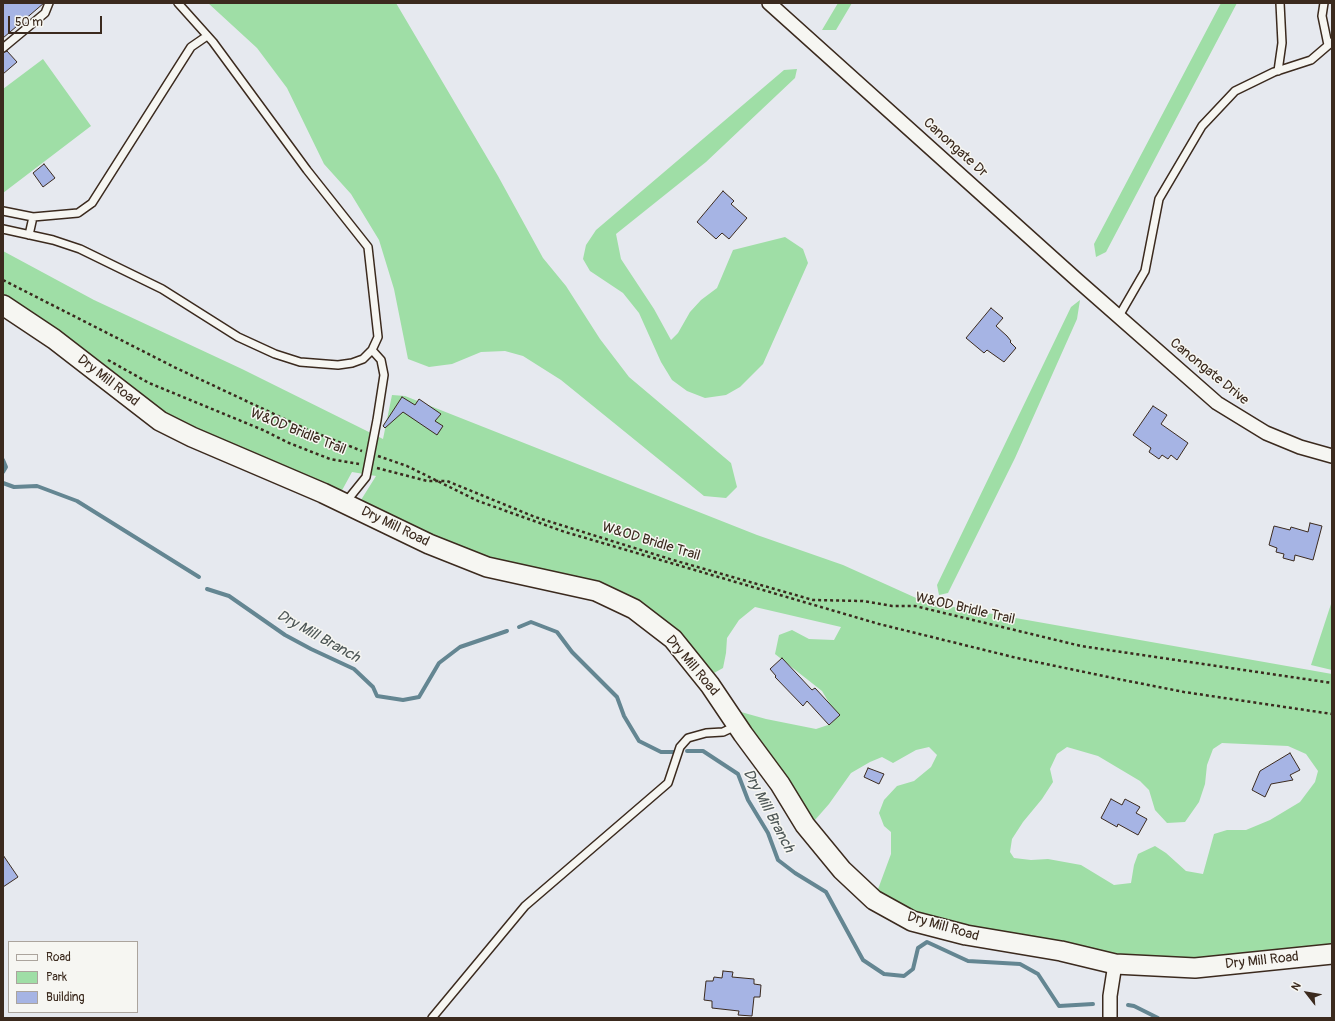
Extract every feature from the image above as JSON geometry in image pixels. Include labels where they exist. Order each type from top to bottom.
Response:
[{"type":"street","name":"Canongate Dr","points":[[770,3],[1119,316]]},
{"type":"street","name":"Dry Mill Road","points":[[3,304],[54,338],[160,421],[192,437],[345,503],[429,544],[488,567],[544,578],[596,591],[634,609],[673,640],[710,685],[737,726],[780,784],[805,825],[842,870],[874,900],[912,920],[960,934],[1061,951],[1115,964],[1195,968],[1332,954]]},
{"type":"street","name":"Canongate Drive","points":[[1119,316],[1203,391],[1233,414],[1284,441],[1332,456]]},
{"type":"street","points":[[1110,1018],[1110,996],[1115,964]]},
{"type":"lane","points":[[3,48],[45,13],[49,3]]},
{"type":"lane","points":[[3,229],[53,240],[80,249],[132,273],[162,289],[238,337],[275,354],[300,362],[338,365],[352,363],[363,359],[372,350],[378,337],[368,247],[307,170],[207,36],[178,3]]},
{"type":"lane","points":[[1278,71],[1282,43],[1280,3]]},
{"type":"lane","points":[[1119,316],[1145,271],[1159,199],[1202,126],[1235,91],[1278,71],[1310,60],[1330,44],[1322,16],[1324,3]]},
{"type":"lane","points":[[3,211],[33,217],[78,213],[92,203],[191,47],[207,36]]},
{"type":"lane","points":[[28,235],[33,217]]},
{"type":"lane","points":[[345,503],[366,477],[369,466],[384,375],[381,360],[372,350]]},
{"type":"lane","points":[[432,1018],[525,906],[668,783],[680,746],[688,738],[706,733],[723,732],[737,726]]},
{"type":"path","points":[[3,280],[176,368],[306,429],[370,454],[407,466],[478,501],[565,532],[931,638],[1017,658],[1177,691],[1332,714]]},
{"type":"path","name":"W&OD Bridle Trail","points":[[102,356],[149,383],[330,459],[369,466],[427,480],[447,481],[534,517],[673,560],[813,600],[863,601],[892,606],[915,606],[1081,646],[1332,684]]},
{"type":"green space","points":[[208,3],[396,3],[498,176],[543,258],[566,286],[600,339],[629,377],[731,463],[737,487],[726,498],[704,496],[561,380],[523,356],[505,351],[481,352],[452,364],[429,367],[408,359],[394,289],[379,240],[351,194],[324,164],[287,88],[257,48]]},
{"type":"green space","points":[[838,3],[852,3],[836,30],[822,30]]},
{"type":"green space","points":[[1221,3],[1237,3],[1106,252],[1096,257],[1094,244]]},
{"type":"green space","points":[[43,59],[91,126],[3,193],[3,89]]},
{"type":"green space","points":[[797,69],[795,78],[706,162],[616,234],[621,259],[654,309],[671,340],[678,333],[690,312],[701,300],[717,288],[733,250],[785,237],[803,249],[808,263],[763,364],[740,387],[726,395],[705,398],[687,391],[672,380],[661,362],[639,313],[623,293],[590,271],[583,259],[586,245],[596,230],[784,70]]},
{"type":"green space","points":[[3,251],[94,300],[242,369],[383,439],[392,395],[405,396],[757,535],[843,565],[925,602],[1332,674],[1332,954],[1195,968],[966,935],[874,900],[891,854],[891,832],[884,826],[879,813],[884,800],[897,786],[914,781],[931,767],[937,755],[929,747],[916,750],[893,763],[882,757],[870,762],[851,773],[829,804],[808,828],[721,701],[741,712],[766,719],[816,729],[831,724],[836,714],[822,691],[775,654],[779,635],[792,630],[809,639],[834,640],[841,627],[755,607],[739,620],[727,638],[723,668],[705,678],[637,611],[487,567],[356,508],[376,476],[352,472],[340,494],[194,432],[138,399],[3,297]],"holes":[[[1222,743],[1288,746],[1306,754],[1318,771],[1315,782],[1300,802],[1270,820],[1246,830],[1227,830],[1214,834],[1203,874],[1186,871],[1166,853],[1155,846],[1138,854],[1134,865],[1131,883],[1114,885],[1081,865],[1048,859],[1031,860],[1014,858],[1010,852],[1012,839],[1053,782],[1050,769],[1057,754],[1067,747],[1098,756],[1140,781],[1149,790],[1155,810],[1167,823],[1185,822],[1199,802],[1205,784],[1207,765],[1213,749]]]},
{"type":"green space","points":[[1080,300],[1077,319],[1015,458],[948,593],[939,595],[937,585],[1071,307]]},
{"type":"green space","points":[[1332,601],[1332,670],[1311,665]]},
{"type":"building","points":[[3,3],[44,3],[3,38]]},
{"type":"building","points":[[7,51],[17,62],[3,74],[3,53]]},
{"type":"building","points":[[44,164],[55,178],[43,187],[33,173]]},
{"type":"building","points":[[723,191],[734,201],[731,204],[747,218],[729,239],[722,233],[716,239],[697,222]]},
{"type":"building","points":[[991,308],[1003,318],[996,326],[1007,336],[1016,348],[1004,362],[987,350],[984,353],[966,338]]},
{"type":"building","points":[[402,397],[415,405],[419,399],[441,414],[435,421],[443,426],[437,435],[403,412],[385,428],[383,426]]},
{"type":"building","points":[[1153,406],[1167,415],[1161,424],[1188,443],[1177,460],[1171,455],[1168,459],[1162,455],[1159,459],[1149,452],[1151,448],[1133,435]]},
{"type":"building","points":[[1310,523],[1322,526],[1313,560],[1295,555],[1294,561],[1283,558],[1284,554],[1276,552],[1277,548],[1269,545],[1274,526],[1290,530],[1291,527],[1308,532]]},
{"type":"building","points":[[782,658],[812,690],[815,688],[840,715],[829,725],[807,701],[803,706],[775,677],[776,676],[770,669]]},
{"type":"building","points":[[1290,753],[1300,770],[1290,775],[1293,780],[1271,784],[1265,797],[1252,790],[1260,771]]},
{"type":"building","points":[[868,768],[884,774],[879,784],[864,777]]},
{"type":"building","points":[[1111,799],[1122,805],[1125,799],[1140,807],[1136,813],[1147,819],[1138,835],[1118,824],[1117,827],[1101,818]]},
{"type":"building","points":[[3,855],[18,877],[3,887]]},
{"type":"building","points":[[723,971],[733,972],[732,977],[754,979],[754,984],[761,985],[760,997],[754,997],[752,1016],[738,1015],[739,1011],[712,1008],[712,1001],[704,1000],[706,981],[713,981],[714,977],[722,978]]},
{"type":"waterway","name":"Dry Mill Branch","points":[[3,460],[6,467],[3,472]]},
{"type":"waterway","name":"Dry Mill Branch","points":[[3,483],[14,487],[37,486],[77,501],[199,577]]},
{"type":"waterway","name":"Dry Mill Branch","points":[[207,589],[229,596],[285,635],[354,669],[373,687],[377,696],[403,700],[419,697],[439,663],[460,647],[507,631]]},
{"type":"waterway","name":"Dry Mill Branch","points":[[519,627],[531,622],[557,632],[572,652],[617,697],[624,716],[639,741],[661,752],[674,752]]},
{"type":"waterway","name":"Dry Mill Branch","points":[[687,751],[703,751],[738,774],[748,800],[768,833],[778,860],[795,873],[826,892],[863,960],[884,974],[904,976],[913,969],[918,948],[927,942],[968,961],[1020,964],[1038,974],[1059,1006],[1093,1004]]},
{"type":"waterway","name":"Dry Mill Branch","points":[[1128,1005],[1134,1006],[1158,1018]]}]
